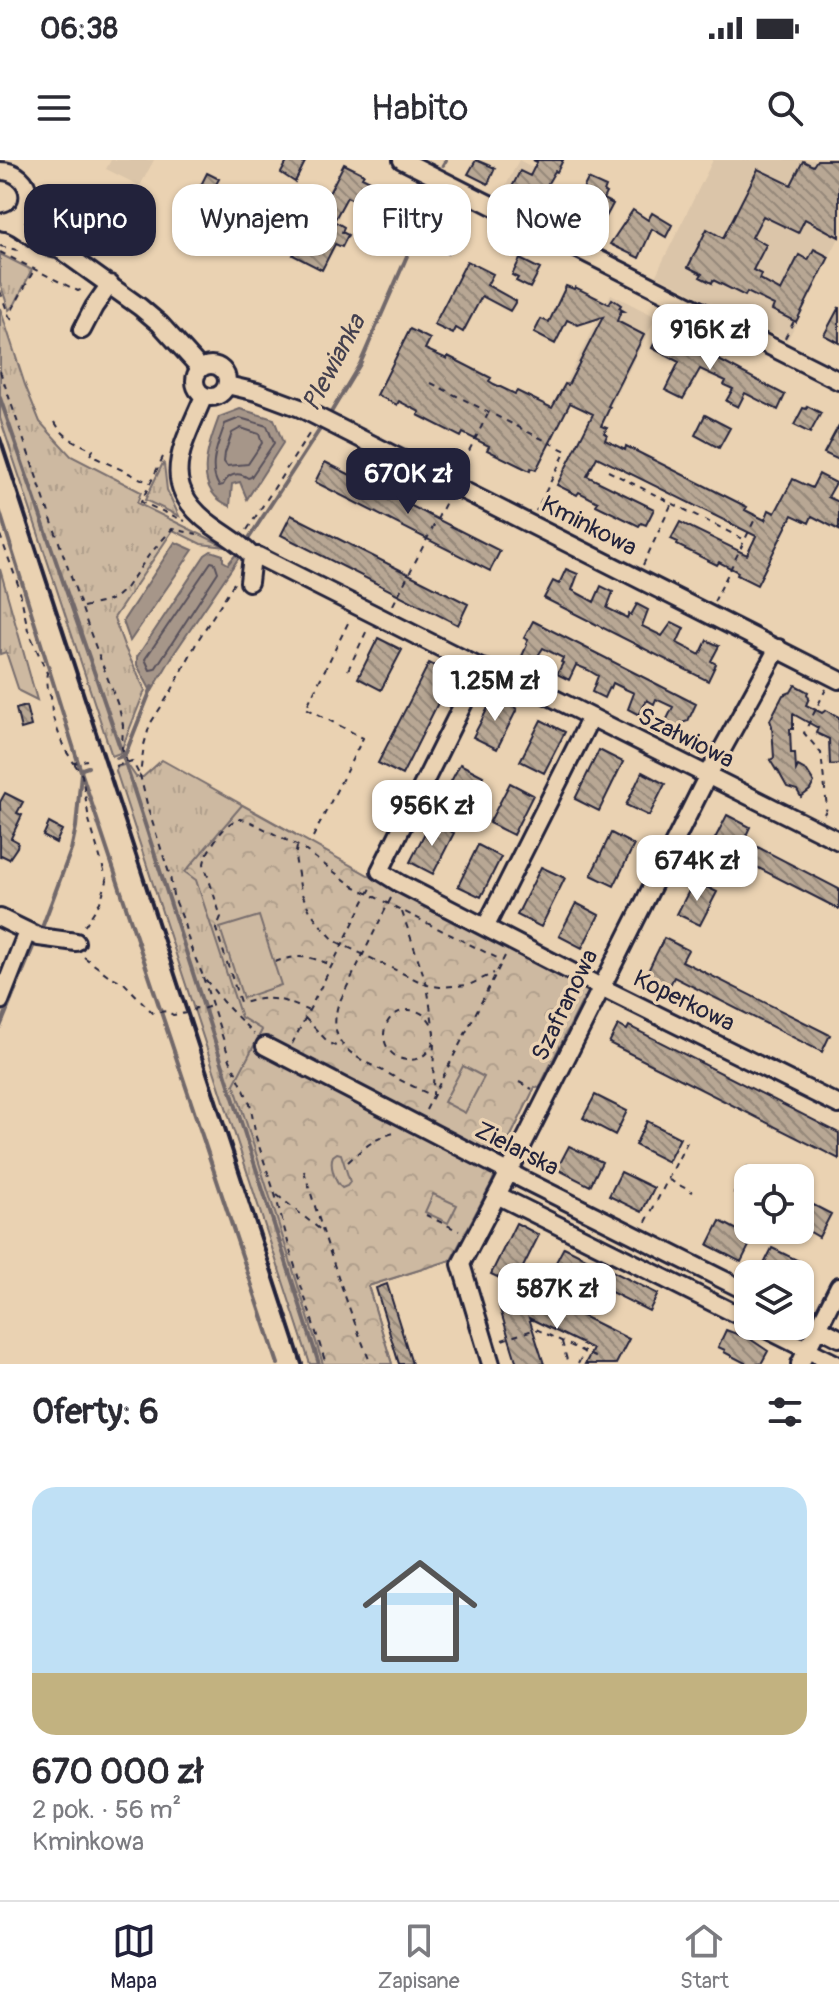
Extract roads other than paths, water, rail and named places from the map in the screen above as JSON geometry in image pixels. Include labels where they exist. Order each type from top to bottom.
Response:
[{"type":"street","points":[[13,160],[25,184]]},
{"type":"street","points":[[402,160],[839,381]]},
{"type":"street","points":[[0,171],[19,176]]},
{"type":"street","points":[[4,222],[16,219],[24,209]]},
{"type":"street","points":[[4,222],[24,230]]},
{"type":"street","points":[[69,256],[85,267],[106,290],[140,307],[160,324],[197,373],[195,383],[198,396],[179,460],[178,481],[181,492],[195,511],[240,543],[252,556],[243,580]]},
{"type":"street","points":[[82,330],[106,290]]},
{"type":"street","name":"Kminkowa","points":[[192,369],[213,365],[226,376],[227,385],[300,408],[451,490],[530,523],[836,678]]},
{"type":"street","points":[[198,396],[215,397],[227,385]]},
{"type":"street","name":"Szałwiowa","points":[[252,556],[258,556],[481,668],[503,673],[839,841]]},
{"type":"street","name":"Szafranowa","points":[[491,1364],[461,1264],[708,775],[778,648]]},
{"type":"street","name":"Koperkowa","points":[[481,668],[380,871],[601,987],[839,1105]]},
{"type":"street","points":[[486,926],[591,717]]},
{"type":"street","points":[[0,918],[39,937],[76,942]]},
{"type":"street","points":[[0,1001],[27,932]]},
{"type":"street","name":"Zielarska","points":[[265,1046],[734,1285]]},
{"type":"street","points":[[497,1195],[734,1313]]},
{"type":"street","points":[[804,1357],[839,1286]]},
{"type":"street","points":[[814,1325],[839,1338]]},
{"type":"street","points":[[780,1340],[804,1357],[836,1364]]},
{"type":"water","points":[[240,409],[274,419],[283,443],[247,499],[240,482],[232,484],[230,506],[210,490],[206,479],[207,454],[219,417]]},
{"type":"water","points":[[175,542],[193,550],[130,641],[123,621]]},
{"type":"water","points":[[211,551],[223,555],[223,561],[228,564],[237,553],[240,556],[151,691],[137,665],[137,657],[205,555]]},
{"type":"waterway","name":"Plewianka","points":[[443,165],[446,160]]},
{"type":"waterway","name":"Plewianka","points":[[327,419],[360,364],[407,256]]},
{"type":"waterway","points":[[0,398],[123,756],[319,1364]]},
{"type":"waterway","name":"Plewianka","points":[[249,538],[322,426]]},
{"type":"waterway","points":[[0,512],[78,762],[278,1364]]},
{"type":"waterway","name":"Plewianka","points":[[117,758],[125,755],[152,687]]},
{"type":"waterway","name":"Plewianka","points":[[43,925],[71,850],[81,773],[88,767]]},
{"type":"waterway","name":"Plewianka","points":[[0,1027],[33,947]]},
{"type":"railway","points":[[0,438],[302,1364]]}]
